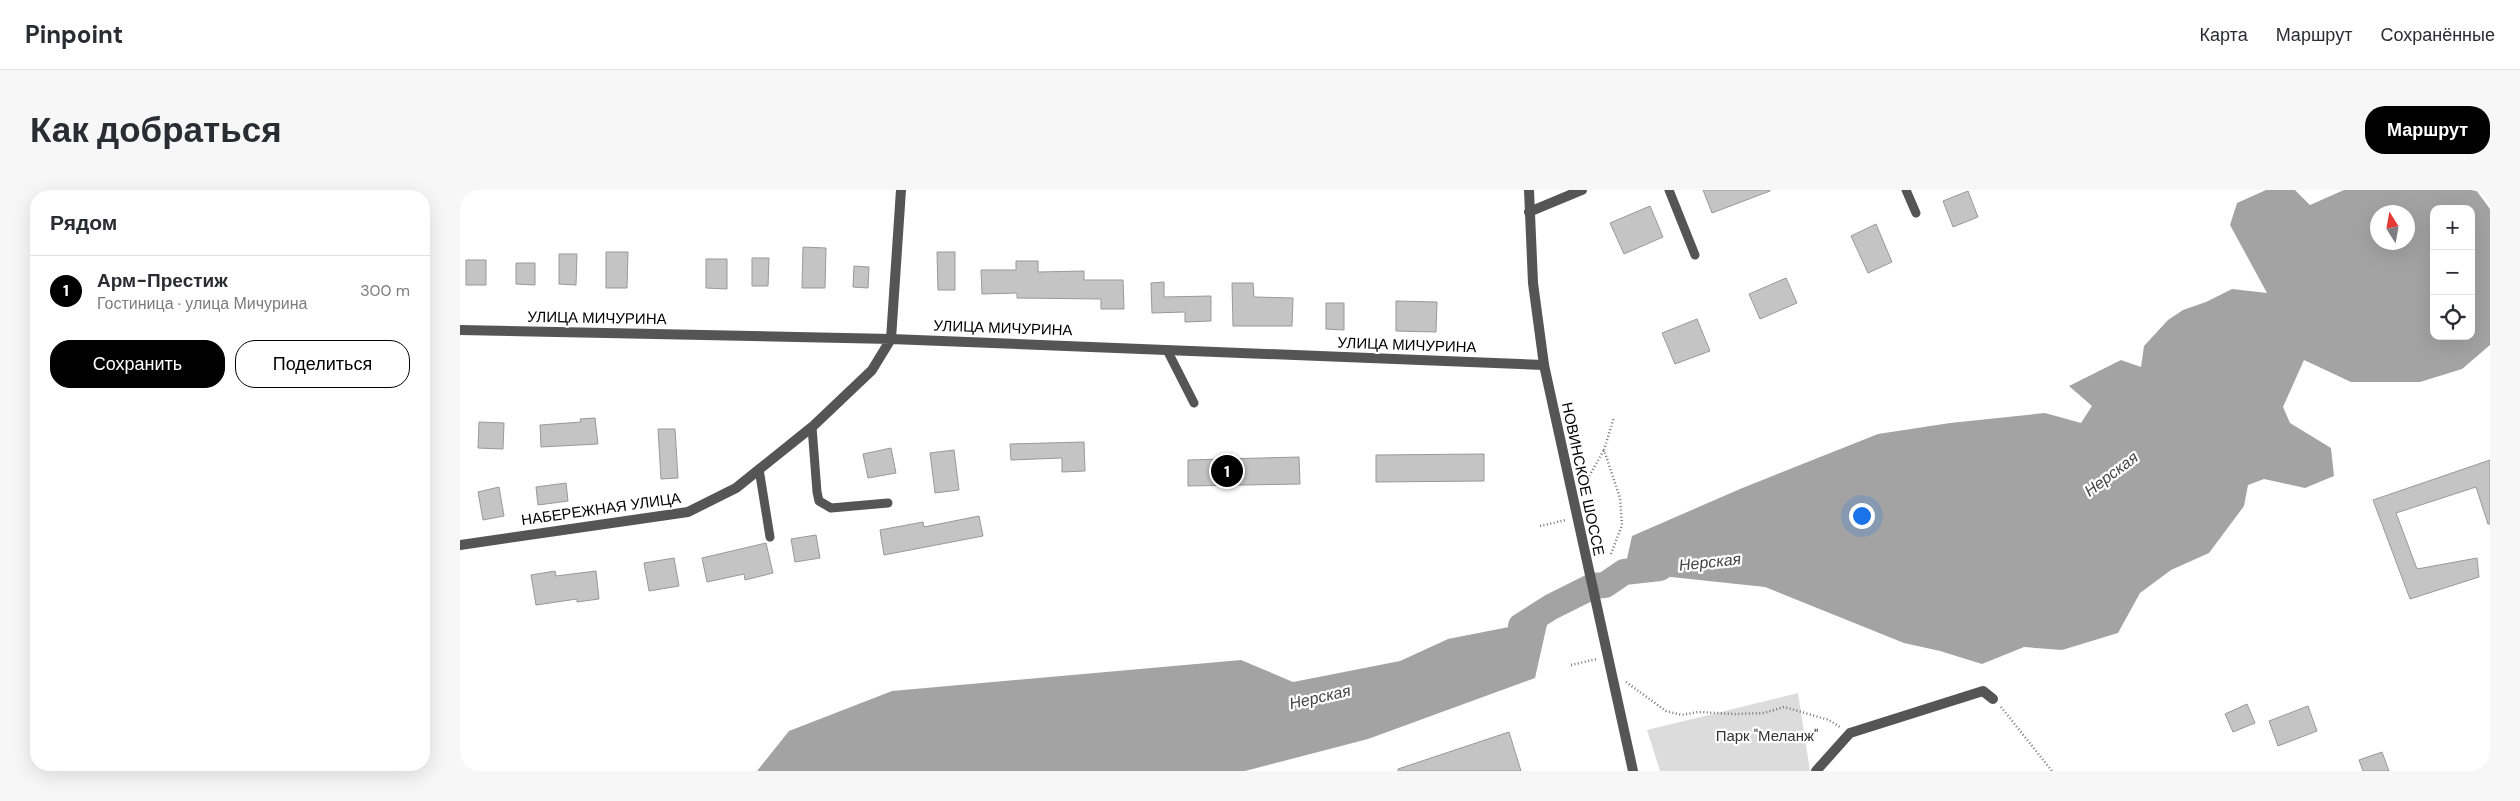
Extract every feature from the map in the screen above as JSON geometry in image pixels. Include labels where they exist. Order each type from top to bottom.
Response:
[{"type":"street","name":"НАБЕРЕЖНАЯ УЛИЦА","points":[[460,545],[688,512],[736,488],[812,427],[872,370],[891,339],[900,190]]},
{"type":"street","name":"НОВИНСКОЕ ШОССЕ","points":[[1529,190],[1533,283],[1544,365],[1572,520],[1603,658],[1633,771]]},
{"type":"street","points":[[1529,212],[1582,190]]},
{"type":"street","name":"УЛИЦА МИЧУРИНА","points":[[460,330],[891,339],[1544,365]]},
{"type":"street","points":[[1816,771],[1850,733],[1982,691],[1993,699]]},
{"type":"lane","points":[[1669,190],[1695,255]]},
{"type":"lane","points":[[1906,190],[1916,213]]},
{"type":"lane","points":[[1167,350],[1194,403]]},
{"type":"lane","points":[[812,427],[816,492],[820,501],[831,508],[888,503]]},
{"type":"lane","points":[[759,469],[770,537]]},
{"type":"path","points":[[1584,485],[1604,450],[1614,417]]},
{"type":"path","points":[[1604,450],[1620,498],[1622,525],[1611,554]]},
{"type":"path","points":[[1540,526],[1572,520]]},
{"type":"path","points":[[1571,665],[1603,658]]},
{"type":"path","points":[[1625,681],[1666,711],[1682,715],[1698,712],[1764,713],[1784,707],[1829,720],[1850,733]]},
{"type":"path","points":[[1993,699],[2052,771]]},
{"type":"green space","name":"Парк \"Меланж\"","points":[[1798,693],[1810,771],[1660,771],[1647,730]]},
{"type":"water","points":[[2266,190],[2295,190],[2310,205],[2344,190],[2476,190],[2490,209],[2490,345],[2462,369],[2420,382],[2351,382],[2304,360],[2283,407],[2290,423],[2331,448],[2334,476],[2305,488],[2264,479],[2248,485],[2244,506],[2209,553],[2171,570],[2140,593],[2118,633],[2062,650],[2024,647],[1982,664],[1940,651],[1904,643],[1765,587],[1624,572],[1632,536],[1740,489],[1878,434],[1950,423],[2045,413],[2081,423],[2092,406],[2069,386],[2121,360],[2141,367],[2144,346],[2168,320],[2183,310],[2206,302],[2232,289],[2267,293],[2230,225],[2237,203]]},
{"type":"water","points":[[1551,607],[1535,678],[1368,739],[1245,771],[757,771],[789,731],[892,691],[1241,660],[1293,682],[1400,661],[1448,639],[1519,625]]},
{"type":"building","points":[[1703,190],[1770,190],[1770,191],[1712,213]]},
{"type":"building","points":[[1968,191],[1978,217],[1953,227],[1943,201]]},
{"type":"building","points":[[1650,206],[1663,237],[1624,254],[1610,223]]},
{"type":"building","points":[[1876,224],[1892,262],[1868,273],[1851,236]]},
{"type":"building","points":[[803,247],[826,248],[825,288],[802,288]]},
{"type":"building","points":[[606,252],[628,252],[627,288],[606,288]]},
{"type":"building","points":[[937,252],[955,252],[955,290],[938,290]]},
{"type":"building","points":[[559,254],[577,254],[576,285],[559,284]]},
{"type":"building","points":[[752,258],[769,258],[768,286],[752,286]]},
{"type":"building","points":[[706,259],[727,259],[727,289],[706,288]]},
{"type":"building","points":[[466,260],[486,260],[486,285],[466,285]]},
{"type":"building","points":[[1016,261],[1038,261],[1038,272],[1084,271],[1084,280],[1123,280],[1124,309],[1101,309],[1101,299],[1017,298],[1017,293],[982,294],[981,270],[1016,270]]},
{"type":"building","points":[[516,263],[535,263],[535,285],[516,284]]},
{"type":"building","points":[[854,266],[869,267],[868,288],[853,287]]},
{"type":"building","points":[[1786,278],[1797,303],[1760,319],[1749,294]]},
{"type":"building","points":[[1164,282],[1164,297],[1211,296],[1211,321],[1185,322],[1185,312],[1152,313],[1151,283]]},
{"type":"building","points":[[1232,283],[1253,283],[1254,297],[1293,298],[1292,326],[1233,326]]},
{"type":"building","points":[[1396,301],[1437,302],[1436,332],[1396,331]]},
{"type":"building","points":[[1326,303],[1344,303],[1344,330],[1326,329]]},
{"type":"building","points":[[1697,319],[1710,351],[1675,364],[1662,333]]},
{"type":"building","points":[[595,418],[598,444],[541,447],[540,425],[581,422],[580,419]]},
{"type":"building","points":[[479,422],[504,423],[503,449],[478,448]]},
{"type":"building","points":[[658,429],[675,429],[678,478],[661,479]]},
{"type":"building","points":[[1084,442],[1085,471],[1062,472],[1062,458],[1011,460],[1010,444]]},
{"type":"building","points":[[891,448],[896,473],[868,478],[863,454]]},
{"type":"building","points":[[954,450],[959,490],[935,493],[930,453]]},
{"type":"building","points":[[1484,454],[1484,481],[1376,482],[1376,455]]},
{"type":"building","points":[[1299,457],[1300,484],[1188,486],[1188,460]]},
{"type":"building","points":[[2490,460],[2490,524],[2488,524],[2476,487],[2396,513],[2417,569],[2477,558],[2479,577],[2410,599],[2373,500]]},
{"type":"building","points":[[566,483],[568,501],[538,505],[536,487]]},
{"type":"building","points":[[499,487],[504,516],[483,520],[478,492]]},
{"type":"building","points":[[979,516],[983,536],[884,555],[880,530],[923,522],[924,527]]},
{"type":"building","points":[[816,535],[820,558],[795,562],[791,539]]},
{"type":"building","points":[[766,543],[773,573],[745,580],[744,574],[707,582],[702,558]]},
{"type":"building","points":[[674,558],[679,586],[649,591],[644,563]]},
{"type":"building","points":[[555,571],[556,576],[596,571],[599,599],[577,602],[577,599],[536,605],[531,575]]},
{"type":"building","points":[[2247,704],[2255,723],[2233,732],[2225,714]]},
{"type":"building","points":[[2308,706],[2317,731],[2278,746],[2269,721]]},
{"type":"building","points":[[1509,732],[1521,771],[1398,771],[1398,769]]},
{"type":"building","points":[[2382,752],[2389,771],[2363,771],[2359,760]]},
{"type":"waterway","name":"Нерская","points":[[1521,626],[1551,607],[1593,586],[1605,585],[1624,572],[1660,568]]},
{"type":"place","name":"Арм-Престиж","points":[[1227,471]]}]
